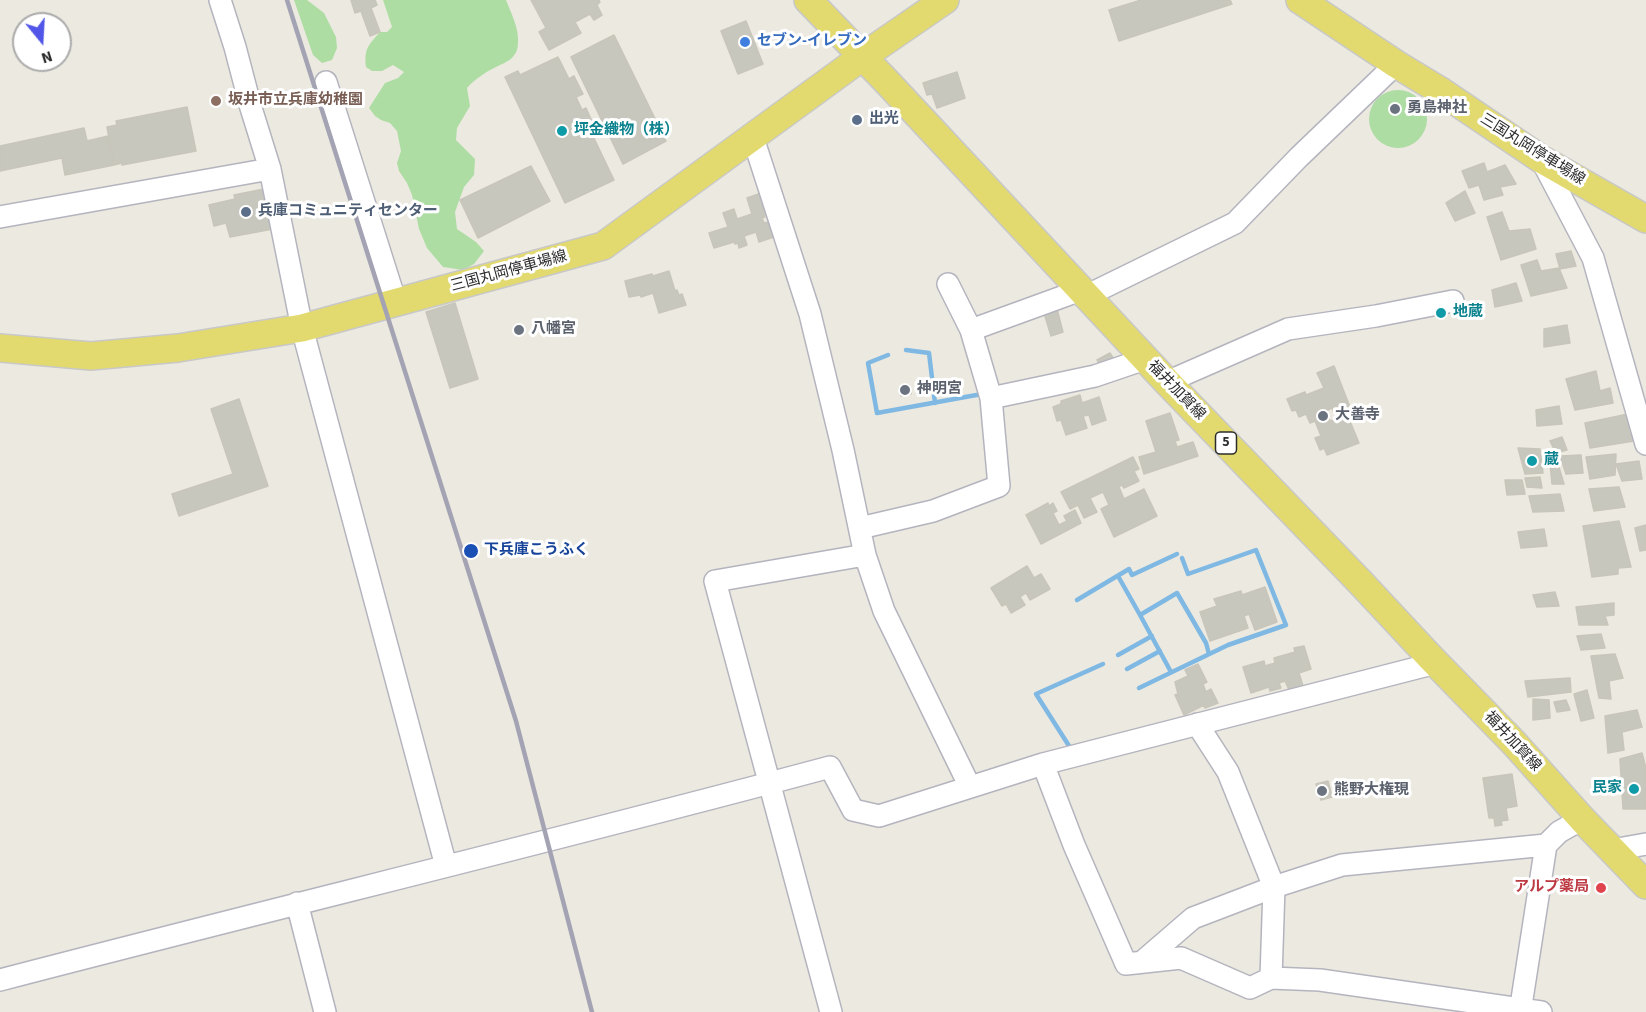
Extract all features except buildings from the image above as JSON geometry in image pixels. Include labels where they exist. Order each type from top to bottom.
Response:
[{"type":"main road","name":"福井加賀線","points":[[808,0],[1145,359],[1514,742],[1582,819],[1646,885]]},
{"type":"main road","name":"三国丸岡停車場線","points":[[0,348],[91,356],[178,348],[302,328],[603,246],[862,57],[945,0]]},
{"type":"main road","name":"三国丸岡停車場線","points":[[1300,0],[1541,159],[1646,219]]},
{"type":"street","points":[[220,0],[236,46],[251,108],[270,169],[302,328],[446,866]]},
{"type":"street","points":[[971,330],[1084,293],[1235,223],[1299,157],[1396,64]]},
{"type":"street","points":[[326,82],[396,303]]},
{"type":"street","points":[[753,138],[810,314],[843,450],[864,555],[884,610],[969,787]]},
{"type":"street","points":[[1541,159],[1593,258],[1646,444]]},
{"type":"street","points":[[0,217],[270,169]]},
{"type":"street","points":[[860,528],[933,511],[999,486],[991,398],[971,330],[948,284]]},
{"type":"street","points":[[1167,382],[1287,329],[1376,316],[1453,301]]},
{"type":"street","points":[[991,398],[1095,376],[1145,359]]},
{"type":"street","points":[[831,1012],[715,581],[864,555]]},
{"type":"street","points":[[0,980],[297,903],[548,842],[830,768],[853,810],[879,816],[1043,764],[1436,663]]},
{"type":"street","points":[[1197,724],[1228,772],[1274,887],[1271,978]]},
{"type":"street","points":[[1043,764],[1074,845],[1126,964],[1181,958],[1250,988],[1271,978],[1320,980],[1527,1011],[1546,845],[1559,832],[1582,819]]},
{"type":"street","points":[[1612,850],[1646,844]]},
{"type":"street","points":[[1142,962],[1193,918],[1274,887],[1342,865],[1546,845]]},
{"type":"street","points":[[297,903],[325,1012]]},
{"type":"green space","points":[[294,0],[307,0],[324,13],[336,37],[337,48],[332,60],[322,63],[313,55]]},
{"type":"green space","points":[[383,0],[506,0],[516,26],[518,42],[514,56],[483,74],[467,88],[470,106],[457,128],[456,140],[475,159],[474,175],[464,187],[455,212],[457,229],[476,242],[484,251],[474,264],[463,270],[443,267],[427,248],[419,229],[412,195],[399,171],[397,163],[401,151],[397,131],[390,123],[375,116],[369,108],[385,83],[398,78],[404,72],[393,65],[382,71],[372,71],[366,67],[366,51],[370,44],[380,32],[387,32],[392,27]]},
{"type":"green space","points":[[1398,90],[1414,95],[1422,103],[1427,119],[1422,135],[1414,143],[1398,148],[1382,143],[1374,135],[1369,119],[1374,103],[1382,95]]},
{"type":"waterway","points":[[906,350],[929,353],[935,403]]},
{"type":"waterway","points":[[888,355],[868,363],[877,413],[982,394],[983,396]]},
{"type":"waterway","points":[[1139,688],[1228,645],[1286,625],[1256,550],[1188,574],[1182,558]]},
{"type":"waterway","points":[[1077,600],[1129,569],[1132,575],[1177,554]]},
{"type":"waterway","points":[[1118,576],[1140,615]]},
{"type":"waterway","points":[[1171,672],[1140,615],[1177,593],[1206,643],[1209,654]]},
{"type":"waterway","points":[[1118,655],[1152,636]]},
{"type":"waterway","points":[[1127,669],[1160,651]]},
{"type":"waterway","points":[[1071,749],[1036,694],[1103,664]]},
{"type":"railway","points":[[287,0],[516,721],[592,1012]]},
{"type":"place","name":"セブン-イレブン","points":[[745,42]]},
{"type":"place","name":"坂井市立兵庫幼稚園","points":[[216,101]]},
{"type":"place","name":"勇島神社","points":[[1395,109]]},
{"type":"place","name":"出光","points":[[857,120]]},
{"type":"place","name":"坪金織物（株）","points":[[562,131]]},
{"type":"place","name":"兵庫コミュニティセンター","points":[[246,212]]},
{"type":"place","name":"地蔵","points":[[1441,313]]},
{"type":"place","name":"八幡宮","points":[[519,330]]},
{"type":"place","name":"神明宮","points":[[905,390]]},
{"type":"place","name":"大善寺","points":[[1323,416]]},
{"type":"place","name":"蔵","points":[[1532,461]]},
{"type":"place","name":"下兵庫こうふく","points":[[471,551]]},
{"type":"place","name":"民家","points":[[1634,789]]},
{"type":"place","name":"熊野大権現","points":[[1322,791]]},
{"type":"place","name":"アルプ薬局","points":[[1601,888]]}]
